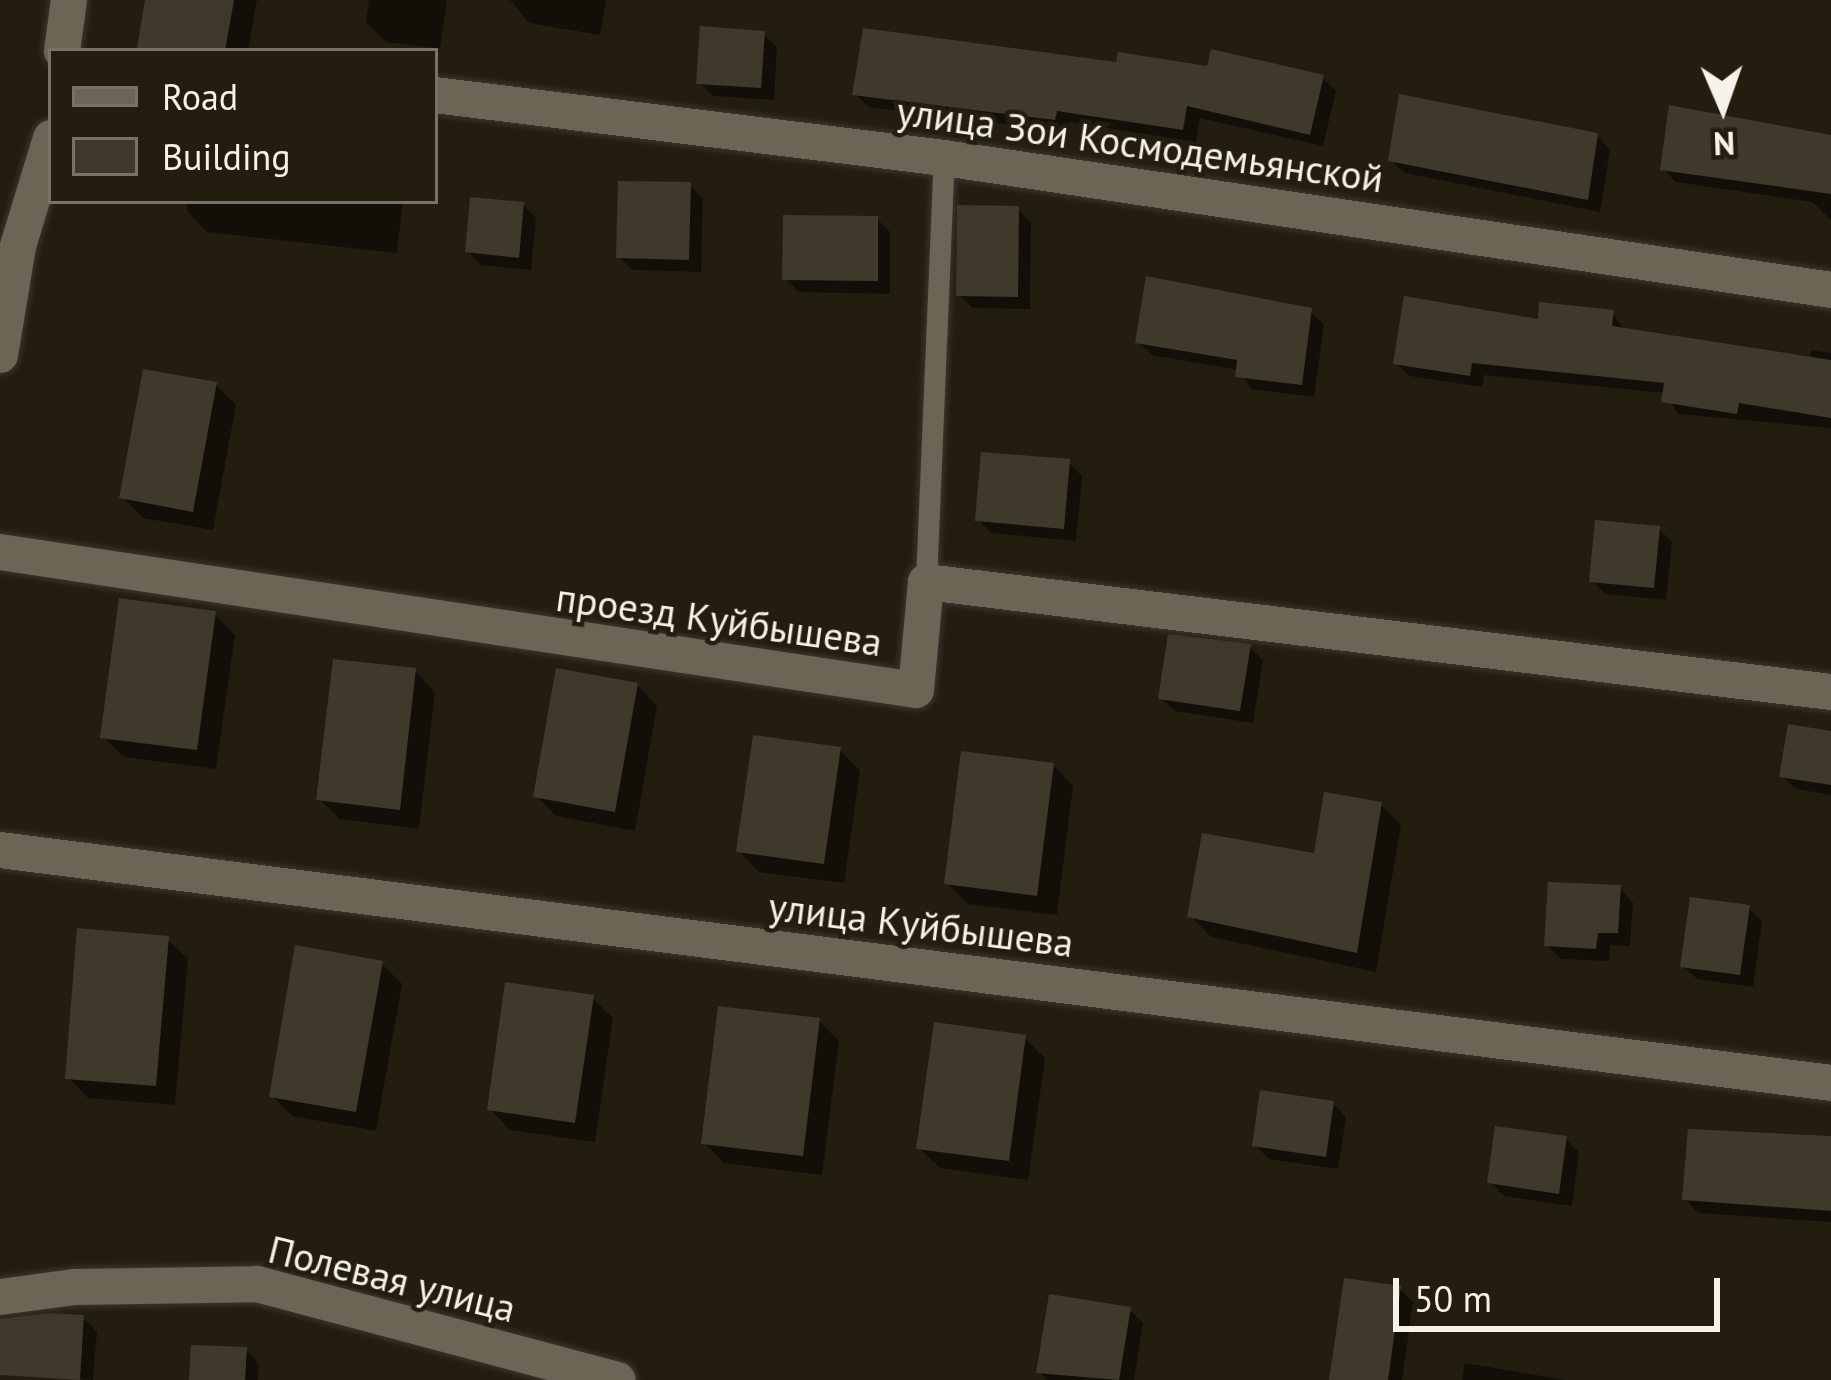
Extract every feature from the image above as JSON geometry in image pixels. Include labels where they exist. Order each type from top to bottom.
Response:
[{"type":"street","points":[[62,48],[69,0]]},
{"type":"street","name":"улица Зои Космодемьянской","points":[[438,95],[944,158],[1831,290]]},
{"type":"street","points":[[0,355],[18,246],[48,156]]},
{"type":"street","name":"проезд Куйбышева","points":[[0,552],[916,689],[926,582],[1831,692]]},
{"type":"street","name":"улица Куйбышева","points":[[0,850],[1831,1083]]},
{"type":"street","name":"Полевая улица","points":[[0,1297],[76,1287],[256,1284],[617,1380]]},
{"type":"lane","points":[[926,582],[944,158]]},
{"type":"building","points":[[145,0],[234,0],[226,48],[137,48]]},
{"type":"building","points":[[700,26],[765,31],[761,88],[696,84]]},
{"type":"building","points":[[863,28],[1116,62],[1118,52],[1207,66],[1211,49],[1324,75],[1310,135],[1187,106],[1183,130],[1057,111],[1055,120],[852,95]]},
{"type":"building","points":[[1399,94],[1598,133],[1588,200],[1388,161]]},
{"type":"building","points":[[1669,105],[1831,135],[1831,194],[1660,170]]},
{"type":"building","points":[[618,181],[691,182],[689,260],[616,258]]},
{"type":"building","points":[[470,197],[524,202],[519,258],[465,252]]},
{"type":"building","points":[[957,205],[1019,206],[1018,297],[956,296]]},
{"type":"building","points":[[783,215],[878,216],[878,281],[782,280]]},
{"type":"building","points":[[1146,276],[1312,308],[1302,385],[1235,377],[1237,360],[1135,343]]},
{"type":"building","points":[[1404,296],[1538,319],[1539,302],[1614,310],[1612,326],[1831,360],[1831,418],[1739,403],[1737,414],[1661,402],[1664,383],[1472,363],[1470,376],[1393,364]]},
{"type":"building","points":[[143,369],[217,382],[193,512],[119,498]]},
{"type":"building","points":[[981,452],[1070,459],[1064,529],[975,521]]},
{"type":"building","points":[[1595,520],[1660,526],[1654,588],[1589,582]]},
{"type":"building","points":[[119,598],[216,611],[197,750],[100,738]]},
{"type":"building","points":[[1168,634],[1251,644],[1240,711],[1158,699]]},
{"type":"building","points":[[333,659],[416,668],[400,810],[316,800]]},
{"type":"building","points":[[556,668],[638,683],[615,812],[533,797]]},
{"type":"building","points":[[1788,724],[1831,731],[1831,785],[1779,777]]},
{"type":"building","points":[[753,735],[841,747],[824,864],[736,852]]},
{"type":"building","points":[[961,751],[1054,763],[1037,896],[944,884]]},
{"type":"building","points":[[1324,792],[1382,802],[1357,953],[1187,917],[1202,833],[1314,853]]},
{"type":"building","points":[[1548,882],[1621,885],[1618,933],[1598,933],[1596,949],[1544,946]]},
{"type":"building","points":[[1690,897],[1750,905],[1740,975],[1680,967]]},
{"type":"building","points":[[77,928],[169,936],[156,1086],[65,1079]]},
{"type":"building","points":[[295,945],[383,961],[356,1112],[269,1097]]},
{"type":"building","points":[[505,982],[594,995],[575,1123],[487,1110]]},
{"type":"building","points":[[718,1006],[820,1018],[803,1156],[701,1144]]},
{"type":"building","points":[[934,1022],[1026,1035],[1009,1161],[916,1149]]},
{"type":"building","points":[[1260,1090],[1334,1101],[1326,1157],[1252,1146]]},
{"type":"building","points":[[1495,1126],[1567,1136],[1559,1194],[1487,1183]]},
{"type":"building","points":[[1688,1129],[1831,1136],[1831,1211],[1682,1200]]},
{"type":"building","points":[[1344,1278],[1401,1286],[1388,1380],[1329,1380]]},
{"type":"building","points":[[1049,1294],[1131,1307],[1119,1380],[1036,1373]]},
{"type":"building","points":[[50,1313],[84,1315],[80,1380],[0,1375],[0,1319]]},
{"type":"building","points":[[191,1345],[247,1347],[245,1380],[189,1380]]}]
